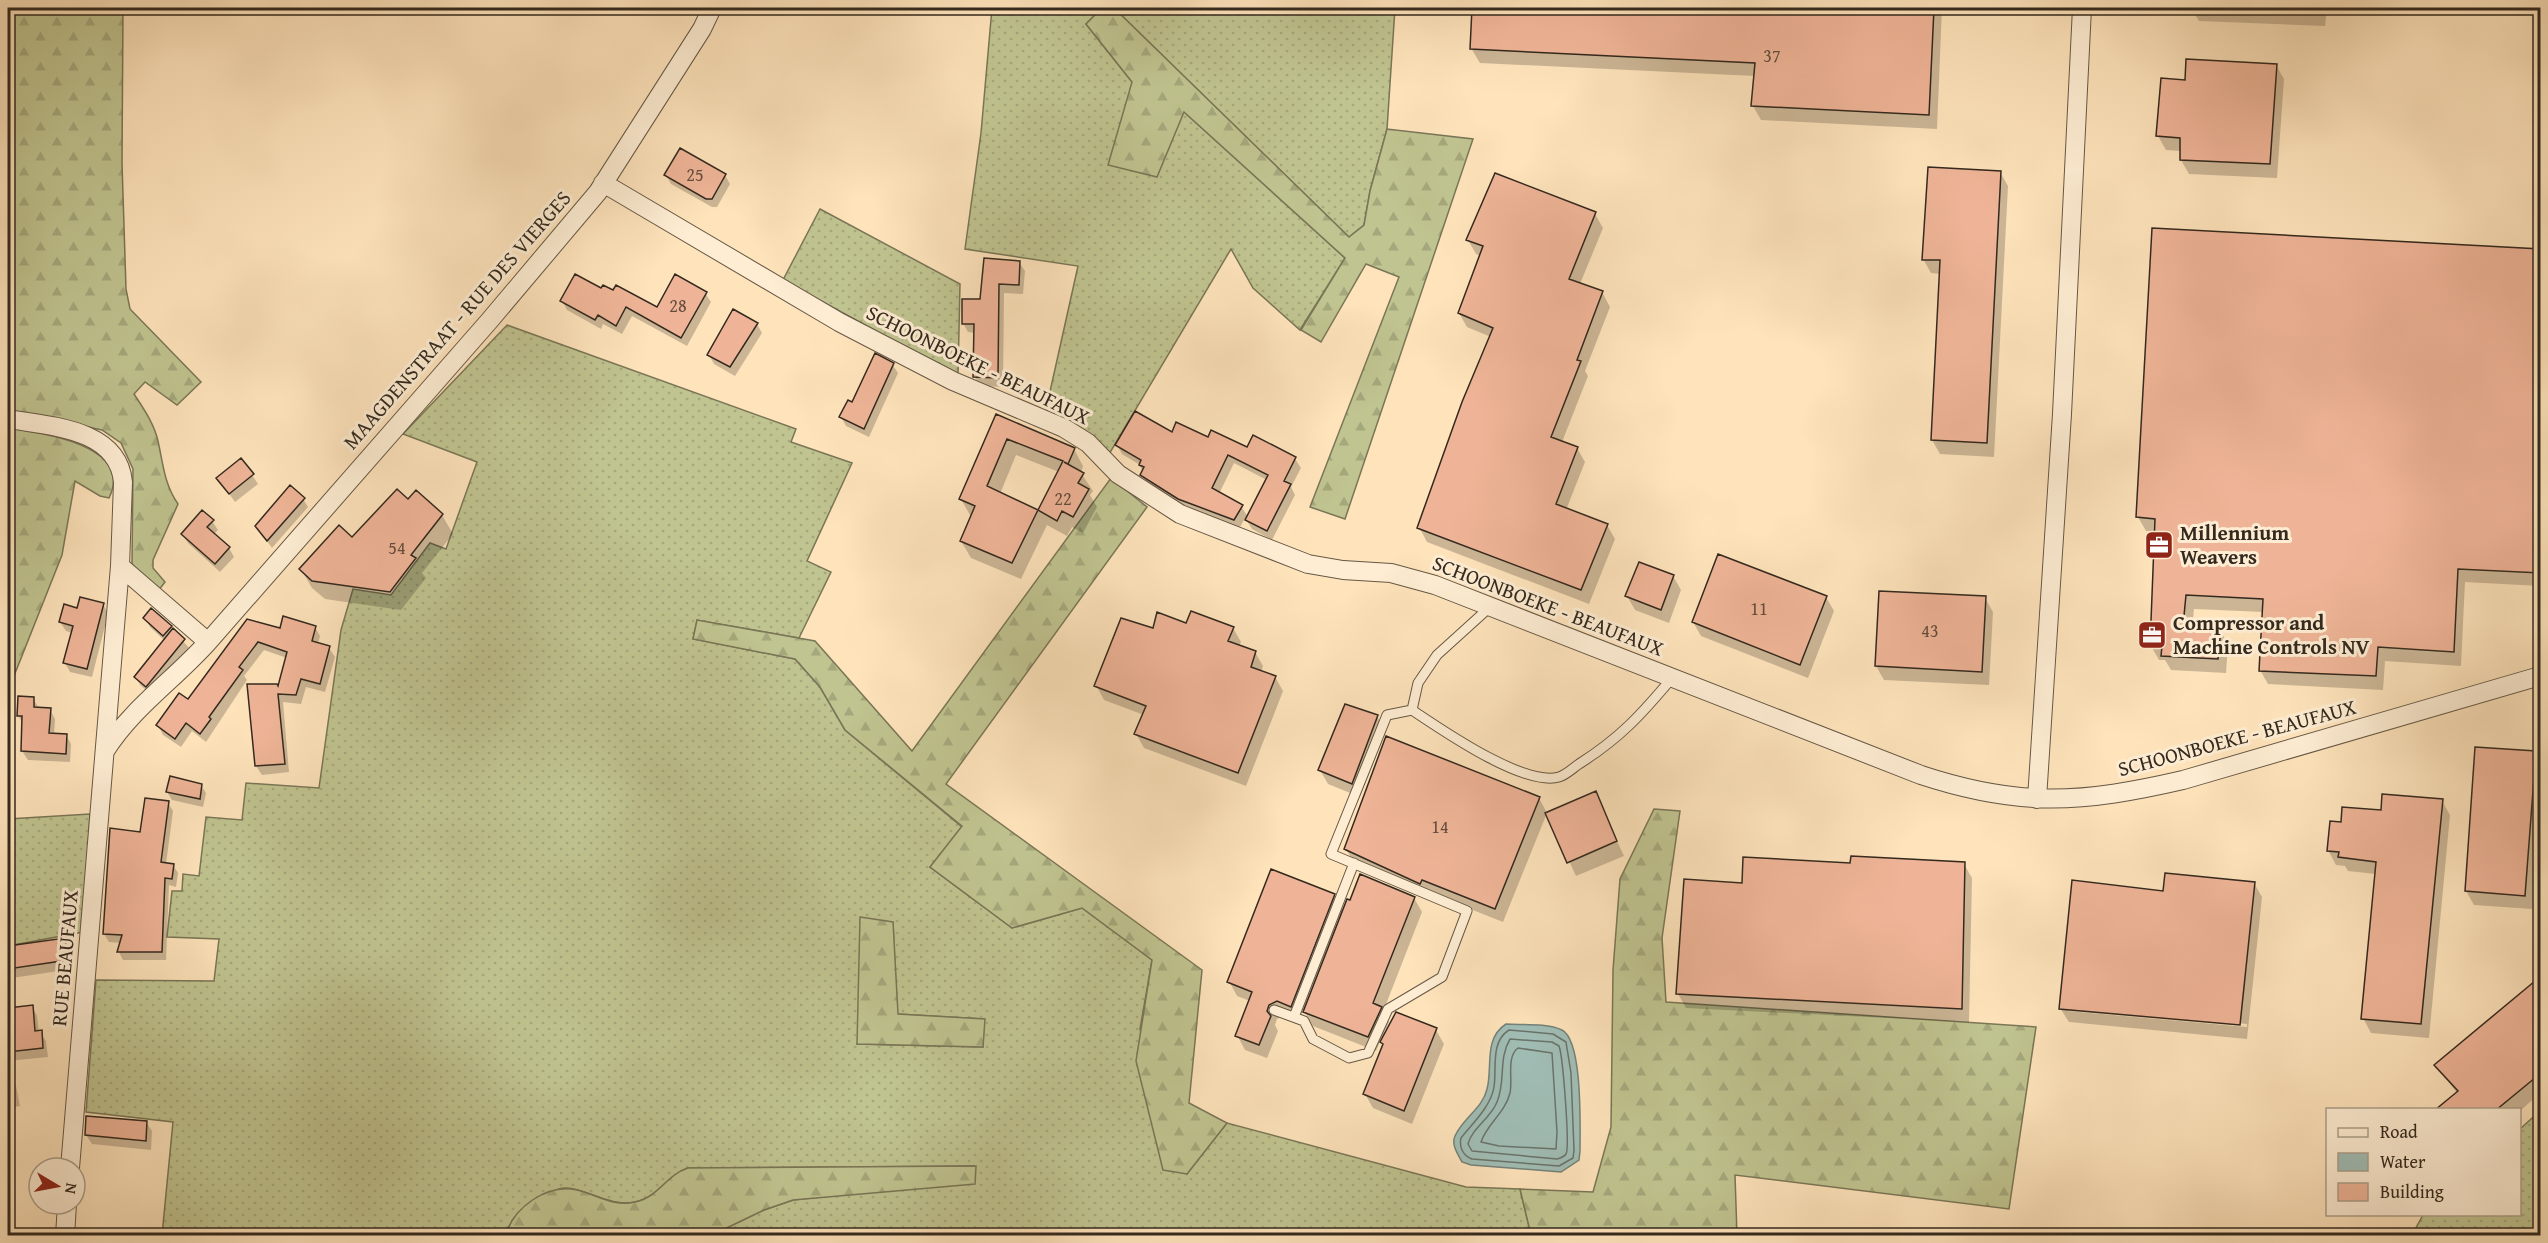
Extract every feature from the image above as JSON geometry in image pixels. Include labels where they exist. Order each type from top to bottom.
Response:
[{"type":"street","name":"MAAGDENSTRAAT - RUE DES VIERGES","points":[[208,642],[490,320],[603,183],[702,29],[712,8]]},
{"type":"street","points":[[2037,799],[2062,414],[2082,8]]},
{"type":"street","name":"SCHOONBOEKE - BEAUFAUX","points":[[603,183],[849,327],[975,392],[1064,428],[1088,443],[1118,474],[1180,514],[1308,564],[1343,570],[1391,573],[1435,585],[1930,778],[1984,793],[2072,800],[2114,795],[2183,780],[2541,676]]},
{"type":"street","name":"RUE BEAUFAUX","points":[[8,418],[68,430],[102,443],[122,470],[124,518],[71,1156]]},
{"type":"street","points":[[120,566],[181,616],[208,642]]},
{"type":"street","name":"RUE BEAUFAUX","points":[[105,751],[118,730],[135,712],[188,664],[208,642]]},
{"type":"street","points":[[65,1236],[67,1216]]},
{"type":"lane","points":[[1412,710],[1418,683],[1437,655],[1490,607]]},
{"type":"lane","points":[[1274,1010],[1304,1021],[1312,1039],[1349,1058],[1368,1053],[1388,1009],[1442,977],[1459,933],[1467,911],[1331,854],[1387,715],[1412,710],[1466,746],[1524,773],[1559,777],[1600,750],[1637,720],[1672,678]]},
{"type":"lane","points":[[1294,1017],[1354,863]]},
{"type":"green space","points":[[8,8],[123,8],[122,163],[126,289],[130,309],[201,382],[177,405],[145,382],[134,394],[154,428],[167,481],[178,504],[153,560],[153,568],[165,582],[158,591],[132,564],[133,469],[121,443],[102,430],[8,410]]},
{"type":"green space","points":[[992,8],[1102,8],[1086,24],[1132,82],[1183,111],[1345,258],[1300,330],[1253,288],[1231,249],[1108,456],[1045,414],[1078,266],[965,249],[981,133]]},
{"type":"green space","points":[[1102,8],[1114,8],[1349,237],[1364,225],[1370,191],[1387,129],[1473,139],[1345,519],[1310,507],[1399,277],[1366,264],[1321,342],[1301,330],[1345,258],[1184,112],[1157,177],[1108,165],[1132,82],[1086,24]]},
{"type":"green space","points":[[1114,8],[1395,8],[1387,129],[1370,191],[1364,225],[1349,237]]},
{"type":"green space","points":[[820,209],[960,284],[958,376],[783,280]]},
{"type":"green space","points":[[507,325],[796,429],[791,442],[852,463],[807,561],[831,572],[799,638],[697,620],[693,639],[795,659],[820,687],[845,730],[962,827],[930,867],[1012,928],[1082,908],[1152,960],[1140,1029],[1187,1174],[1227,1123],[1466,1187],[1520,1189],[1531,1235],[712,1235],[764,1210],[793,1200],[838,1195],[975,1166],[688,1168],[680,1171],[650,1196],[635,1202],[614,1202],[575,1189],[559,1189],[520,1212],[513,1219],[506,1235],[162,1235],[173,1122],[86,1112],[96,980],[214,981],[219,939],[167,937],[172,891],[182,891],[183,874],[199,876],[206,817],[242,820],[246,783],[319,788],[341,630],[353,589],[391,595],[430,543],[446,549],[477,462],[403,434]],"holes":[[[893,922],[897,1014],[984,1019],[983,1047],[857,1044]]]},
{"type":"green space","points":[[8,427],[41,433],[81,445],[97,454],[109,465],[113,480],[109,498],[100,496],[75,481],[62,555],[8,691]]},
{"type":"green space","points":[[1111,478],[1147,507],[946,784],[1202,970],[1189,1103],[1227,1123],[1187,1174],[1163,1170],[1136,1061],[1152,960],[1082,908],[1012,928],[930,867],[962,826],[845,730],[820,687],[795,659],[693,639],[697,620],[815,641],[912,751]]},
{"type":"green space","points":[[1654,809],[1680,811],[1662,938],[1666,1002],[2036,1027],[2009,1209],[1735,1175],[1737,1235],[1531,1235],[1520,1189],[1593,1192],[1611,1127],[1613,970],[1620,879]]},
{"type":"green space","points":[[90,814],[83,932],[8,946],[8,819]]},
{"type":"green space","points":[[860,917],[893,922],[898,1014],[985,1019],[983,1047],[857,1044]]},
{"type":"green space","points":[[2540,1111],[2540,1235],[2412,1235],[2422,1216],[2521,1216],[2521,1128]]},
{"type":"green space","points":[[976,1166],[975,1184],[793,1200],[764,1210],[712,1235],[642,1236],[617,1233],[604,1236],[506,1235],[510,1225],[524,1207],[543,1194],[566,1189],[577,1190],[613,1202],[635,1202],[650,1196],[680,1171],[688,1168]]},
{"type":"water","points":[[1506,1024],[1542,1025],[1562,1030],[1569,1037],[1574,1050],[1579,1086],[1580,1151],[1579,1160],[1561,1172],[1471,1165],[1462,1162],[1456,1149],[1455,1136],[1485,1096],[1489,1081],[1491,1045],[1499,1030]]},
{"type":"building","points":[[1472,8],[1934,8],[1929,115],[1751,106],[1755,63],[1470,49]]},
{"type":"building","points":[[2186,59],[2277,64],[2270,164],[2180,160],[2180,138],[2156,136],[2161,78],[2185,80]]},
{"type":"building","points":[[680,148],[726,174],[712,199],[706,199],[664,175]]},
{"type":"building","points":[[1928,167],[2001,171],[1987,443],[1931,440],[1940,260],[1922,260]]},
{"type":"building","points":[[1495,173],[1596,212],[1569,279],[1603,291],[1577,360],[1581,361],[1551,437],[1578,447],[1556,504],[1608,524],[1581,590],[1417,528],[1462,402],[1493,328],[1458,313],[1483,246],[1466,240]]},
{"type":"building","points":[[2152,228],[2541,249],[2541,573],[2458,569],[2454,652],[2378,647],[2376,676],[2259,671],[2263,599],[2186,595],[2183,626],[2221,629],[2218,659],[2161,656],[2162,646],[2150,646],[2155,519],[2136,517]]},
{"type":"building","points":[[984,258],[1020,261],[1019,285],[999,284],[998,378],[973,377],[974,324],[962,324],[962,299],[980,299]]},
{"type":"building","points":[[575,274],[601,288],[603,285],[613,290],[616,285],[657,307],[675,274],[707,292],[681,338],[626,307],[616,326],[598,315],[595,320],[560,301]]},
{"type":"building","points":[[733,309],[758,323],[730,367],[707,355]]},
{"type":"building","points":[[875,353],[894,363],[864,429],[839,417],[848,400],[852,402]]},
{"type":"building","points":[[1135,411],[1172,432],[1176,422],[1208,437],[1211,430],[1247,447],[1253,435],[1296,457],[1284,481],[1291,484],[1267,531],[1245,520],[1268,475],[1228,455],[1212,488],[1243,505],[1234,520],[1178,499],[1140,475],[1144,467],[1139,465],[1141,460],[1115,445]]},
{"type":"building","points":[[996,414],[1075,448],[1068,464],[1064,462],[1084,473],[1078,483],[1089,489],[1073,517],[1062,511],[1057,521],[1038,510],[1012,563],[960,541],[975,506],[959,499]],"holes":[[[1007,439],[1063,461],[1038,510],[987,486]]]},
{"type":"building","points":[[241,458],[254,474],[229,494],[216,478]]},
{"type":"building","points":[[290,485],[305,498],[267,541],[255,526]]},
{"type":"building","points":[[397,489],[408,499],[416,490],[443,514],[411,555],[416,558],[390,592],[312,581],[299,569],[339,525],[352,537]]},
{"type":"building","points":[[202,510],[214,520],[207,527],[230,547],[215,564],[181,534]]},
{"type":"building","points":[[1718,554],[1827,596],[1800,665],[1692,622]]},
{"type":"building","points":[[1639,562],[1674,575],[1661,610],[1625,596]]},
{"type":"building","points":[[1879,591],[1986,596],[1982,672],[1875,666]]},
{"type":"building","points":[[80,597],[104,603],[87,669],[63,663],[73,626],[59,622],[64,604],[77,608]]},
{"type":"building","points":[[151,608],[172,626],[163,636],[143,618]]},
{"type":"building","points":[[1191,611],[1234,627],[1228,641],[1256,651],[1251,667],[1276,676],[1238,773],[1134,734],[1146,706],[1094,686],[1121,618],[1153,628],[1157,612],[1186,623]]},
{"type":"building","points":[[283,616],[316,626],[312,641],[330,646],[320,684],[301,679],[296,695],[278,694],[285,764],[255,766],[247,684],[277,684],[278,686],[287,652],[258,642],[239,667],[243,670],[209,717],[211,719],[200,734],[186,723],[175,739],[156,725],[179,693],[188,699],[247,619],[280,628]]},
{"type":"building","points":[[173,628],[185,639],[146,687],[134,677]]},
{"type":"building","points":[[18,696],[34,697],[34,707],[51,708],[49,733],[67,734],[66,754],[21,751],[22,716],[17,716]]},
{"type":"building","points":[[1345,704],[1378,715],[1352,784],[1318,770]]},
{"type":"building","points":[[1386,736],[1540,797],[1495,909],[1422,880],[1420,884],[1344,849]]},
{"type":"building","points":[[2475,747],[2536,751],[2525,896],[2465,891]]},
{"type":"building","points":[[170,776],[202,784],[200,799],[166,792]]},
{"type":"building","points":[[1596,791],[1617,841],[1567,863],[1545,813]]},
{"type":"building","points":[[2382,794],[2443,799],[2421,1024],[2361,1019],[2376,862],[2338,857],[2339,852],[2327,851],[2330,821],[2341,822],[2342,807],[2381,810]]},
{"type":"building","points":[[145,798],[169,801],[161,862],[174,864],[172,879],[165,878],[162,952],[117,952],[122,935],[103,934],[110,828],[140,832]]},
{"type":"building","points":[[1851,856],[1965,862],[1962,1009],[1676,994],[1684,879],[1742,883],[1743,857],[1850,863]]},
{"type":"building","points":[[1271,869],[1335,894],[1291,1007],[1277,1001],[1269,1005],[1267,1011],[1271,1016],[1259,1045],[1235,1036],[1252,992],[1227,982]]},
{"type":"building","points":[[2165,873],[2255,882],[2240,1025],[2059,1009],[2072,880],[2163,891]]},
{"type":"building","points":[[1360,874],[1415,897],[1373,1003],[1382,1007],[1368,1037],[1303,1012],[1347,899],[1350,900]]},
{"type":"building","points":[[65,938],[68,960],[8,969],[8,946]]},
{"type":"building","points":[[2541,976],[2541,1073],[2498,1108],[2437,1108],[2458,1091],[2434,1065]]},
{"type":"building","points":[[33,1005],[35,1031],[42,1030],[43,1048],[8,1052],[8,1008]]},
{"type":"building","points":[[1396,1012],[1437,1028],[1404,1111],[1363,1094],[1383,1044],[1380,1042]]},
{"type":"building","points":[[86,1116],[147,1121],[146,1141],[85,1135]]},
{"type":"place","name":"Millennium Weavers","points":[[2159,545]]},
{"type":"place","name":"Compressor and Machine Controls NV","points":[[2152,635]]}]
